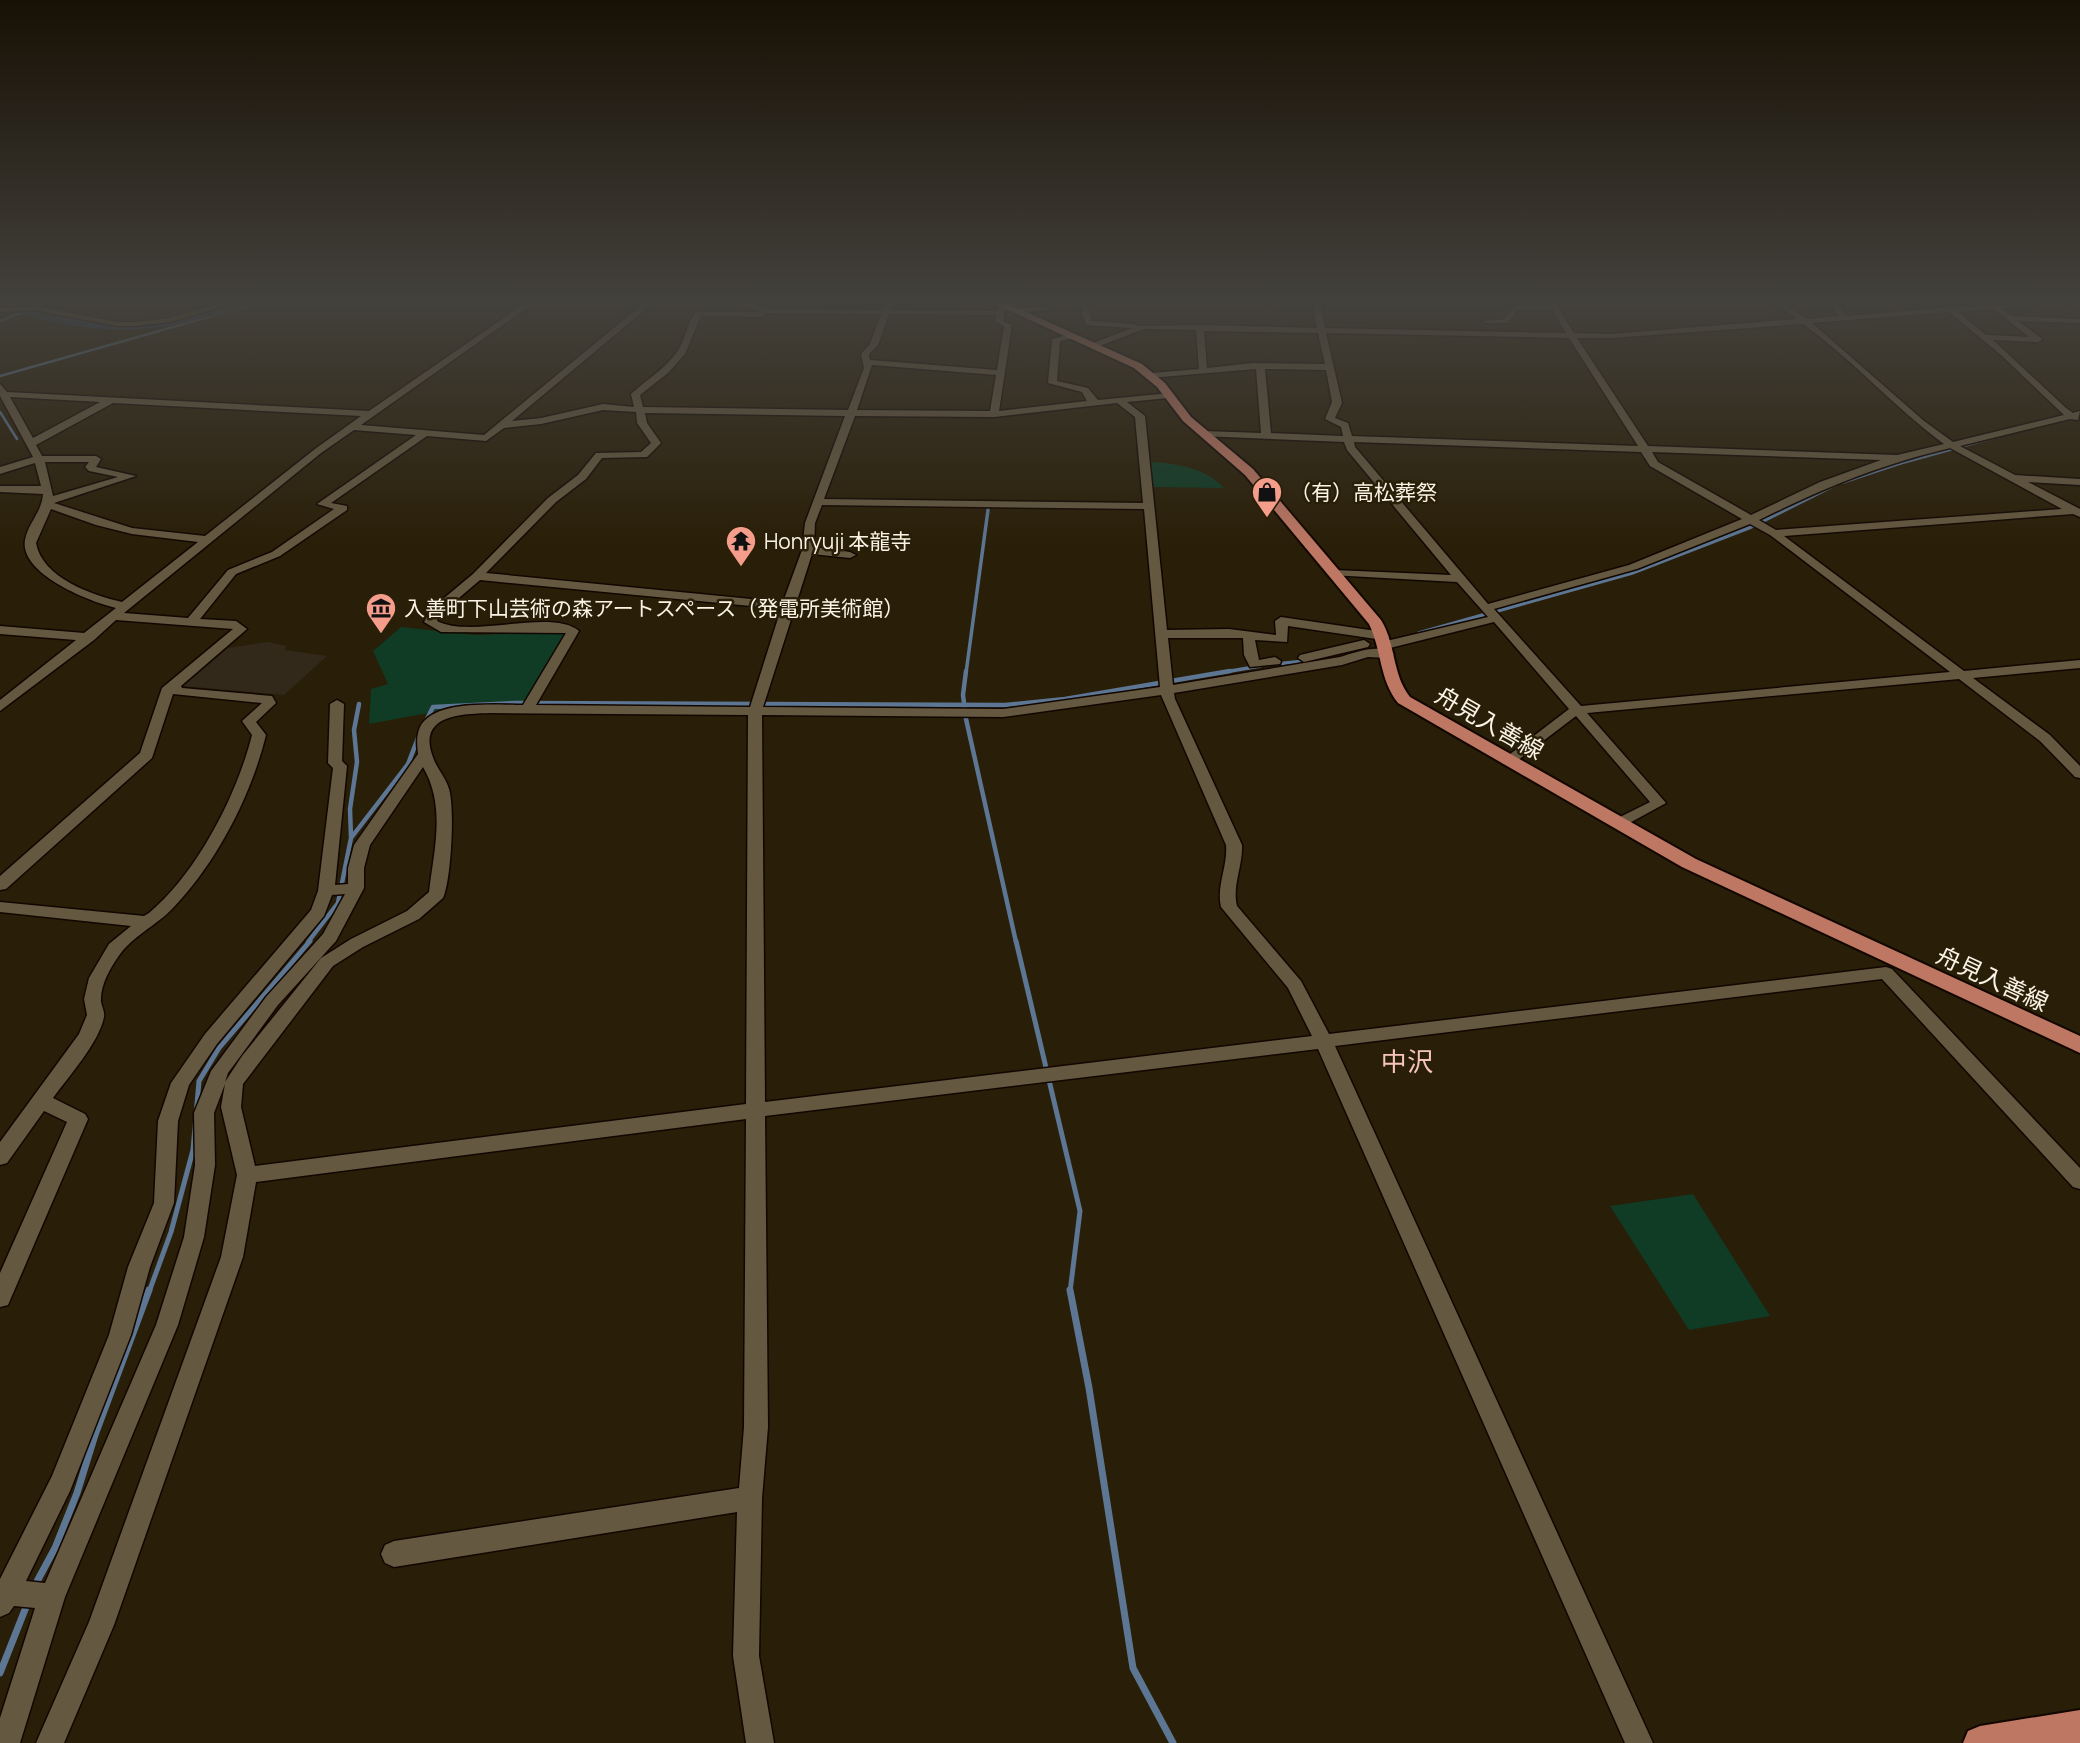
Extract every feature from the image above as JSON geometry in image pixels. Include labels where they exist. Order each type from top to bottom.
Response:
[{"type":"main road","name":"舟見入善線","points":[[1159,384],[1187,419],[1249,472],[1334,573],[1385,644],[1390,682],[1405,700],[1689,863],[1889,966],[2080,1045]]},
{"type":"main road","points":[[1980,1743],[2080,1727]]},
{"type":"street","points":[[0,707],[351,427],[417,384]]},
{"type":"street","points":[[351,427],[486,438],[552,384]]},
{"type":"street","points":[[527,710],[573,631],[562,627],[457,630],[441,628],[430,622],[435,612],[477,576],[552,499],[582,477],[599,455],[644,455],[656,443],[642,422],[641,411],[635,401],[635,394],[648,384]]},
{"type":"street","points":[[760,1743],[746,1656],[750,1498],[756,1427],[755,712],[808,550],[810,523],[863,384]]},
{"type":"street","points":[[994,414],[999,384]]},
{"type":"street","points":[[1058,384],[1085,390],[1091,400],[1100,404]]},
{"type":"street","points":[[1262,384],[1266,436]]},
{"type":"street","points":[[1333,384],[1337,403],[1332,407],[1330,419],[1345,425],[1350,448],[1485,608],[1497,618],[1659,803],[1619,823]]},
{"type":"street","points":[[1604,384],[1654,464],[1774,533],[2045,738],[2080,774]]},
{"type":"street","points":[[1877,384],[1921,423],[1950,444],[2078,512]]},
{"type":"street","points":[[2040,384],[2080,419]]},
{"type":"street","points":[[2,390],[111,400],[369,414]]},
{"type":"street","points":[[2,390],[32,443],[47,489],[48,503],[33,530],[29,544],[32,557],[55,577],[93,599],[126,607]]},
{"type":"street","points":[[504,425],[541,421],[603,407],[641,411],[994,414],[1168,395]]},
{"type":"street","points":[[32,443],[111,400]]},
{"type":"street","points":[[1121,402],[1140,415],[1166,690],[1234,845],[1236,856],[1225,897],[1229,907],[1295,985],[1324,1042],[1639,1743]]},
{"type":"street","points":[[1485,608],[1633,567],[1752,519],[1824,484],[1897,458],[2075,414]]},
{"type":"street","points":[[191,622],[232,572],[276,554],[343,508],[322,504],[424,434]]},
{"type":"street","points":[[1204,434],[1897,458]]},
{"type":"street","points":[[0,471],[11,465],[37,459],[96,459],[90,467],[93,469],[131,476],[48,503]]},
{"type":"street","points":[[2013,478],[2080,482]]},
{"type":"street","points":[[0,489],[47,489]]},
{"type":"street","points":[[819,502],[1150,506]]},
{"type":"street","points":[[48,503],[100,523],[132,531],[208,540]]},
{"type":"street","points":[[1774,533],[2078,512]]},
{"type":"street","points":[[808,550],[850,555]]},
{"type":"street","points":[[1334,573],[1460,579]]},
{"type":"street","points":[[477,576],[788,606]]},
{"type":"street","points":[[0,885],[147,755],[167,691],[241,629],[236,625],[115,616]]},
{"type":"street","points":[[1249,635],[1250,655],[1255,664],[1385,644],[1497,618]]},
{"type":"street","points":[[1161,634],[1249,635],[1285,644],[1281,621],[1385,644]]},
{"type":"street","points":[[0,630],[90,637]]},
{"type":"street","points":[[6,1743],[52,1597],[167,1325],[194,1237],[205,1165],[204,1113],[220,1071],[272,1001],[330,937],[356,888],[356,868],[362,845],[424,756],[425,735],[433,718],[441,713],[490,709],[1003,713],[1342,661],[1385,644]]},
{"type":"street","points":[[1508,761],[1576,710],[2080,664]]},
{"type":"street","points":[[0,1157],[88,1035],[96,1015],[90,1001],[93,989],[111,953],[149,922],[195,870],[255,759],[259,736],[249,721],[269,702],[267,699],[178,692],[174,686]]},
{"type":"street","points":[[52,1597],[3,1598],[61,1483],[120,1335],[139,1267],[164,1203],[168,1121],[180,1083],[211,1040],[318,912],[326,891],[340,766],[335,763],[337,704]]},
{"type":"street","points":[[50,1743],[101,1625],[232,1257],[247,1175],[231,1107],[234,1083],[249,1060],[327,962],[357,943],[413,915],[438,894],[443,792],[436,773],[424,756]]},
{"type":"street","points":[[326,891],[356,888]]},
{"type":"street","points":[[0,907],[149,922]]},
{"type":"street","points":[[247,1175],[494,1142],[1324,1042],[1889,966],[2080,1181]]},
{"type":"street","points":[[0,1298],[78,1119],[41,1101]]},
{"type":"street","points":[[394,1554],[750,1498]]},
{"type":"shaded area","points":[[268,642],[286,646],[285,650],[327,656],[284,695],[183,686],[228,648]]},
{"type":"green space","points":[[1150,462],[1180,465],[1199,471],[1224,488],[1152,487]]},
{"type":"green space","points":[[401,627],[475,635],[568,632],[523,707],[439,711],[369,724],[371,689],[388,684],[373,651]]},
{"type":"green space","points":[[1693,1194],[1770,1316],[1689,1330],[1610,1206]]},
{"type":"waterway","points":[[0,412],[17,439]]},
{"type":"waterway","points":[[2062,421],[2080,417]]},
{"type":"waterway","points":[[1895,465],[1993,438]]},
{"type":"waterway","points":[[1843,482],[1900,463]]},
{"type":"waterway","points":[[1419,633],[1632,573],[1751,527],[1835,485]]},
{"type":"waterway","points":[[966,673],[988,510]]},
{"type":"waterway","points":[[1276,664],[1305,661]]},
{"type":"waterway","points":[[1219,673],[1260,666]]},
{"type":"waterway","points":[[964,705],[966,671]]},
{"type":"waterway","points":[[964,705],[1005,705],[1065,699],[1230,671]]},
{"type":"waterway","points":[[425,723],[433,707],[515,703],[964,705]]},
{"type":"waterway","points":[[351,837],[350,809],[357,762],[354,730],[359,704]]},
{"type":"waterway","points":[[964,705],[1016,942]]},
{"type":"waterway","points":[[308,942],[338,903],[351,838],[408,764],[418,738]]},
{"type":"waterway","points":[[149,1292],[171,1232],[193,1150],[199,1081],[219,1048],[310,941]]},
{"type":"waterway","points":[[1016,941],[1080,1211],[1070,1291]]},
{"type":"waterway","points":[[34,1587],[55,1548],[77,1493],[95,1435],[149,1290]]},
{"type":"waterway","points":[[1070,1291],[1089,1388],[1133,1668],[1173,1743]]},
{"type":"waterway","points":[[0,1673],[28,1602]]},
{"type":"place","name":"（有）高松葬祭","points":[[1267,519]]},
{"type":"place","name":"Honryuji 本龍寺","points":[[741,568]]},
{"type":"place","name":"入善町下山芸術の森アートスペース（発電所美術館）","points":[[381,635]]},
{"type":"district","name":"中沢","points":[[1407,1061]]}]
